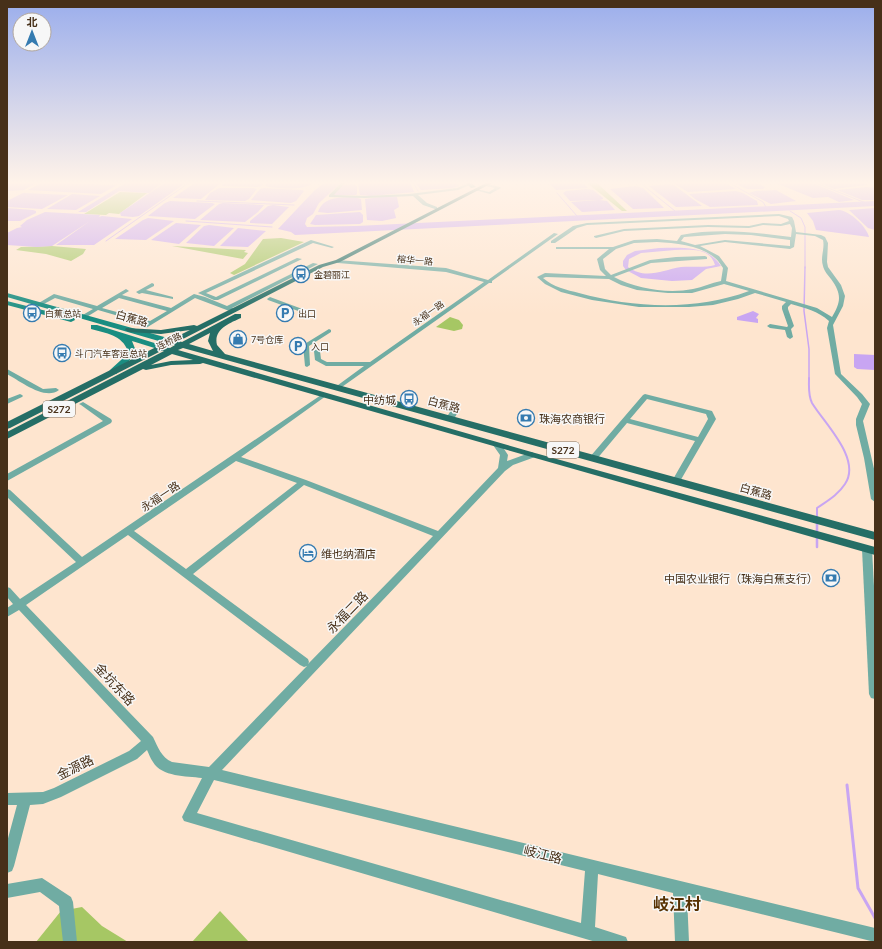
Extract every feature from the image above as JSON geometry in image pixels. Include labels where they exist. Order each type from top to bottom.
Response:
[{"type":"main road","points":[[341,259],[406,226]]},
{"type":"main road","name":"连桥路","points":[[172,346],[183,345],[218,323],[230,313],[318,265],[341,259]]},
{"type":"main road","name":"连桥路","points":[[230,313],[270,299],[328,269],[341,259]]},
{"type":"main road","name":"白蕉路","points":[[7,295],[129,330],[172,346]]},
{"type":"main road","points":[[7,303],[121,335],[161,348]]},
{"type":"main road","points":[[129,330],[173,331],[218,323]]},
{"type":"main road","points":[[218,323],[213,334],[212,345],[220,354],[228,358]]},
{"type":"main road","name":"连桥路","points":[[7,426],[106,380],[127,374],[172,346],[218,323]]},
{"type":"main road","points":[[113,372],[124,362],[132,351],[129,342],[121,335]]},
{"type":"main road","name":"白蕉路","points":[[183,345],[337,388],[453,415],[594,458],[875,536]]},
{"type":"main road","name":"S272","points":[[161,348],[172,346],[242,371],[324,395],[871,550]]},
{"type":"main road","name":"连桥路","points":[[7,436],[106,380],[113,372],[161,348]]},
{"type":"main road","points":[[127,374],[159,365],[177,363],[222,364]]},
{"type":"main road","points":[[242,371],[251,364]]},
{"type":"main road","points":[[728,509],[730,496]]},
{"type":"street","points":[[553,242],[578,226]]},
{"type":"street","points":[[596,237],[616,231],[633,229],[701,226]]},
{"type":"street","points":[[711,226],[752,226]]},
{"type":"street","points":[[791,226],[795,230],[822,238],[826,242],[824,257],[825,266],[843,295],[842,303],[832,321],[830,328],[838,374],[857,391],[866,404],[859,422],[860,431],[867,450],[875,498]]},
{"type":"street","points":[[698,246],[729,241],[787,248],[792,247],[795,230],[794,226]]},
{"type":"street","points":[[749,227],[756,234]]},
{"type":"street","points":[[679,241],[683,236],[717,232],[756,234],[793,239]]},
{"type":"street","name":"永福一路","points":[[337,388],[557,234]]},
{"type":"street","points":[[558,248],[613,248],[642,240],[679,241],[698,246],[712,254],[722,263],[726,273],[723,282]]},
{"type":"street","points":[[301,260],[216,299],[201,293],[313,241],[332,247]]},
{"type":"street","points":[[613,248],[600,259],[602,270],[614,280],[639,288],[668,292],[694,291],[723,282],[815,309],[829,311],[839,309]]},
{"type":"street","points":[[284,255],[318,265]]},
{"type":"street","points":[[705,258],[663,260],[634,267],[610,277],[540,276],[546,283],[557,289],[580,296],[606,301],[660,306],[710,303],[755,291]]},
{"type":"street","name":"榕华一路","points":[[341,259],[446,270],[490,282]]},
{"type":"street","points":[[216,303],[301,260]]},
{"type":"street","points":[[128,299],[152,285]]},
{"type":"street","points":[[549,295],[557,289]]},
{"type":"street","points":[[149,304],[172,290]]},
{"type":"street","points":[[83,317],[126,291]]},
{"type":"street","points":[[141,291],[171,298]]},
{"type":"street","points":[[40,304],[54,296],[97,308],[147,325],[194,296],[216,303],[230,313]]},
{"type":"street","points":[[118,296],[171,310]]},
{"type":"street","points":[[270,299],[303,311]]},
{"type":"street","points":[[790,302],[784,309],[791,322],[791,326],[788,329],[790,337]]},
{"type":"street","points":[[815,309],[826,315],[832,321]]},
{"type":"street","points":[[770,326],[788,329]]},
{"type":"street","points":[[307,365],[306,345],[329,331]]},
{"type":"street","points":[[317,351],[318,360],[326,364],[372,364]]},
{"type":"street","points":[[7,371],[42,390],[56,390]]},
{"type":"street","name":"永福一路","points":[[7,613],[235,458],[324,395]]},
{"type":"street","points":[[7,402],[20,396]]},
{"type":"street","points":[[594,458],[645,396],[705,412],[711,415],[712,419],[676,481]]},
{"type":"street","points":[[7,478],[108,421],[83,404]]},
{"type":"street","points":[[625,420],[700,440]]},
{"type":"street","points":[[497,445],[504,455],[502,468]]},
{"type":"street","name":"永福二路","points":[[532,455],[510,463],[502,468],[440,535],[211,773],[188,817],[588,932]]},
{"type":"street","points":[[235,458],[303,482],[440,535]]},
{"type":"street","points":[[186,574],[303,482]]},
{"type":"street","points":[[8,494],[82,562]]},
{"type":"street","points":[[128,531],[304,662]]},
{"type":"street","points":[[871,550],[875,694]]},
{"type":"street","name":"金坑东路","points":[[7,591],[149,740],[157,758],[163,764],[172,768],[211,773]]},
{"type":"street","name":"金源路","points":[[7,799],[25,799],[48,796],[133,755],[149,740]]},
{"type":"street","name":"岐江路","points":[[211,773],[875,935]]},
{"type":"street","points":[[7,866],[25,799]]},
{"type":"street","points":[[592,866],[588,932],[621,942]]},
{"type":"street","points":[[7,891],[42,885],[66,902],[70,942]]},
{"type":"street","points":[[680,887],[682,942]]},
{"type":"green space","points":[[281,238],[304,242],[234,275],[230,273],[245,264],[263,239]]},
{"type":"green space","points":[[52,246],[86,249],[83,254],[71,261],[46,254],[16,250],[21,247]]},
{"type":"green space","points":[[172,246],[246,250],[244,252],[248,253],[243,259]]},
{"type":"green space","points":[[450,317],[459,320],[463,325],[462,329],[454,331],[436,327]]},
{"type":"green space","points":[[82,907],[102,926],[128,942],[36,942],[61,911]]},
{"type":"green space","points":[[220,911],[249,942],[192,942]]},
{"type":"shaded area","points":[[21,226],[82,226],[52,246],[37,247],[7,245],[7,233],[22,227]]},
{"type":"shaded area","points":[[83,226],[121,226],[94,245],[56,245]]},
{"type":"shaded area","points":[[134,226],[166,226],[146,240],[115,239]]},
{"type":"shaded area","points":[[171,226],[200,226],[179,244],[151,240]]},
{"type":"shaded area","points":[[204,226],[234,228],[214,246],[186,243]]},
{"type":"shaded area","points":[[281,226],[469,226],[295,235],[291,232],[278,229]]},
{"type":"shaded area","points":[[815,226],[863,226],[869,237],[816,230]]},
{"type":"shaded area","points":[[866,226],[875,226],[875,230]]},
{"type":"shaded area","points":[[238,228],[266,231],[248,247],[220,246]]},
{"type":"shaded area","points":[[659,248],[694,249],[702,251],[709,254],[716,259],[721,266],[706,269],[692,280],[672,281],[641,278],[626,270],[623,266],[623,261],[627,255],[635,251]],"holes":[[[693,250],[704,252],[709,255],[715,265],[703,267],[681,267],[648,274],[635,271],[628,267],[629,259],[641,253]]]},
{"type":"shaded area","points":[[753,311],[759,314],[756,318],[758,319],[758,323],[737,320],[737,317]]},
{"type":"shaded area","points":[[854,354],[875,355],[875,370],[857,369],[854,367]]},
{"type":"waterway","points":[[106,241],[127,226]]},
{"type":"waterway","points":[[262,226],[272,227]]},
{"type":"waterway","points":[[805,226],[805,267]]},
{"type":"waterway","points":[[805,267],[804,311],[809,349],[809,394],[812,403],[839,442],[849,464],[849,474],[845,484],[836,495],[817,508],[817,518]]},
{"type":"waterway","points":[[817,522],[817,547]]},
{"type":"waterway","points":[[847,785],[858,888],[875,918]]},
{"type":"place","name":"金碧丽江","points":[[301,274]]},
{"type":"place","name":"白蕉总站","points":[[32,313]]},
{"type":"place","name":"出口","points":[[285,313]]},
{"type":"place","name":"7号仓库","points":[[238,339]]},
{"type":"place","name":"入口","points":[[298,346]]},
{"type":"place","name":"斗门汽车客运总站","points":[[62,353]]},
{"type":"place","name":"中纺城","points":[[409,399]]},
{"type":"place","name":"珠海农商银行","points":[[526,418]]},
{"type":"place","name":"维也纳酒店","points":[[308,553]]},
{"type":"place","name":"中国农业银行（珠海白蕉支行）","points":[[831,578]]},
{"type":"district","name":"岐江村","points":[[677,903]]}]
